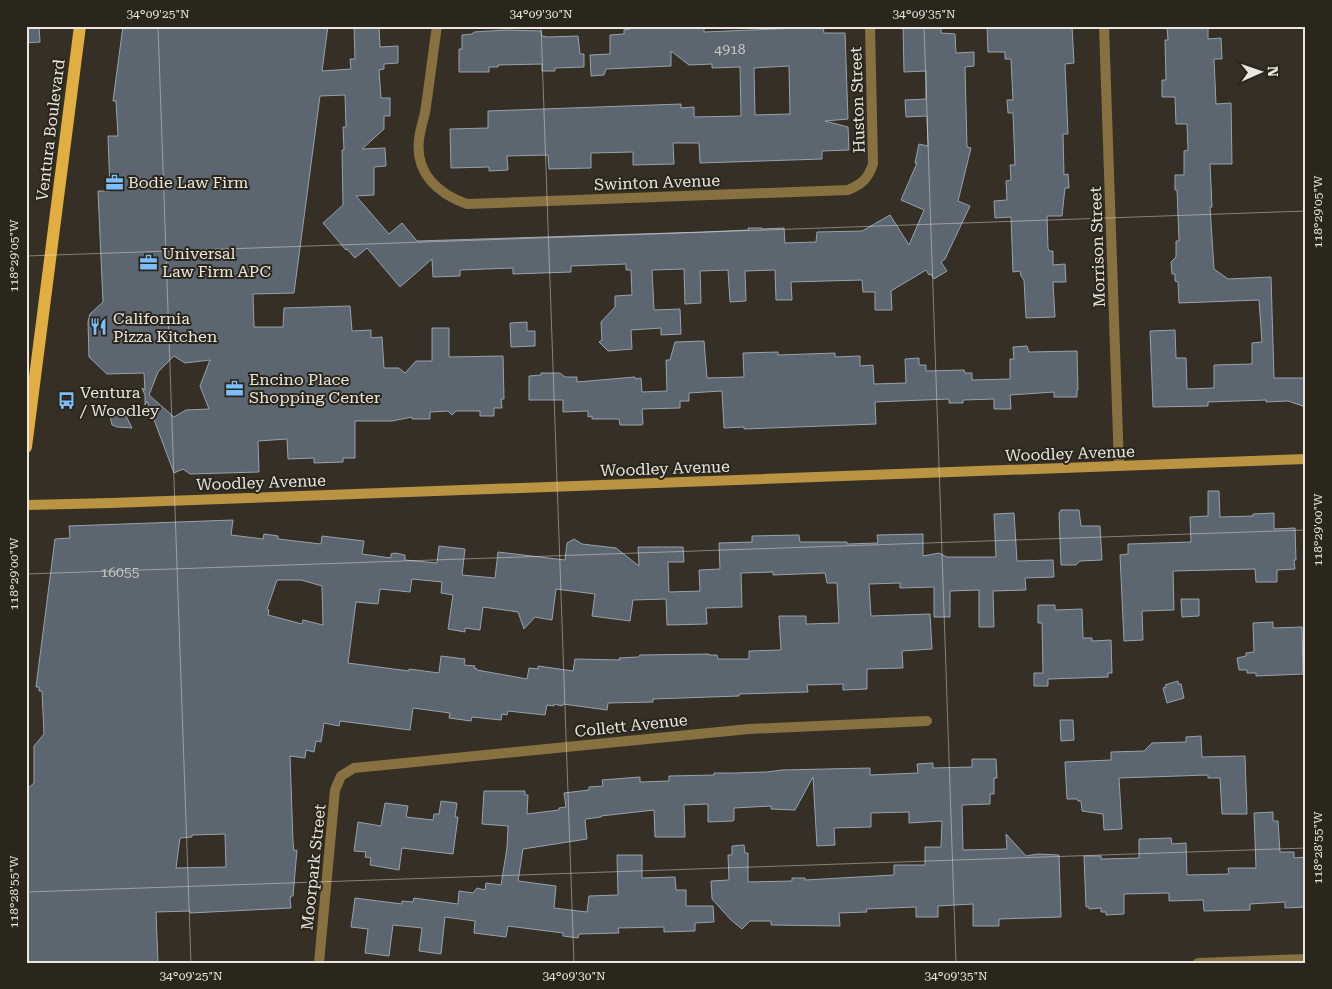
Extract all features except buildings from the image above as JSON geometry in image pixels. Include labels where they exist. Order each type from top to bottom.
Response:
[{"type":"main road","name":"Ventura Boulevard","points":[[26,447],[80,26]]},
{"type":"street","name":"Swinton Avenue","points":[[437,26],[424,123],[419,140],[420,161],[432,184],[454,200],[467,204],[848,190]]},
{"type":"street","name":"Huston Street","points":[[848,190],[860,185],[869,176],[873,164],[870,26]]},
{"type":"street","name":"Morrison Street","points":[[1104,26],[1119,466]]},
{"type":"street","name":"Woodley Avenue","points":[[26,504],[111,503],[1306,459]]},
{"type":"street","name":"Collett Avenue","points":[[341,776],[354,768],[749,729],[927,721]]},
{"type":"street","name":"Moorpark Street","points":[[318,963],[335,790],[341,776]]},
{"type":"street","points":[[1198,963],[1306,959]]},
{"type":"place","name":"Bodie Law Firm","points":[[114,182]]},
{"type":"place","name":"Universal Law Firm APC","points":[[148,262]]},
{"type":"place","name":"California Pizza Kitchen","points":[[99,327]]},
{"type":"place","name":"Encino Place Shopping Center","points":[[235,388]]},
{"type":"place","name":"Ventura / Woodley","points":[[66,401]]}]
